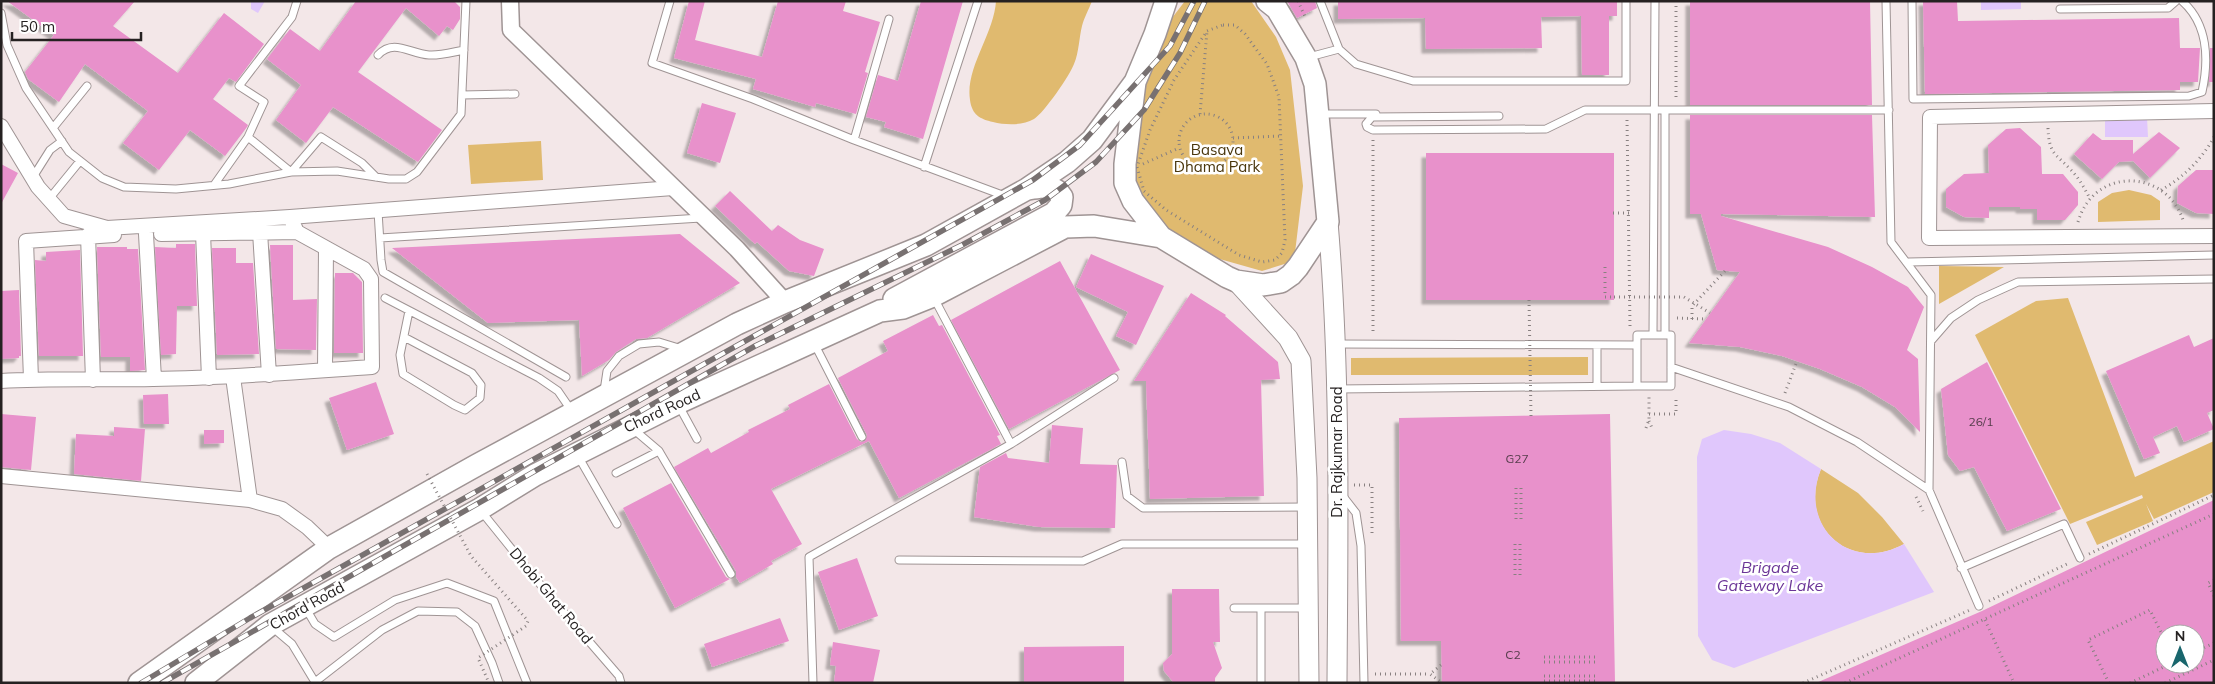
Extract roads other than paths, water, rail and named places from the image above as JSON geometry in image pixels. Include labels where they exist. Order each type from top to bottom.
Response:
[{"type":"main road","points":[[1166,1],[1155,34],[1135,82],[1131,170],[1125,183],[1133,201],[1161,237],[1207,266],[1236,281],[1263,285],[1281,282],[1286,279],[1298,267],[1328,222],[1316,84],[1306,58],[1271,4]]},
{"type":"main road","name":"Chord Road","points":[[138,683],[329,548],[737,324],[926,245],[1019,193],[1067,162],[1092,140],[1135,82]]},
{"type":"main road","points":[[880,311],[897,297],[1031,226],[1054,213],[1061,205],[1062,197],[1052,187],[1046,186],[1019,193]]},
{"type":"main road","name":"Dr. Rajkumar Road","points":[[1328,222],[1337,344],[1337,683]]},
{"type":"main road","name":"Chord Road","points":[[196,683],[270,625],[480,509],[535,475],[678,403],[880,311],[903,308],[933,296],[1065,227],[1094,226],[1161,237]]},
{"type":"main road","name":"Dr. Rajkumar Road","points":[[1236,281],[1288,338],[1301,361],[1308,507],[1309,683]]},
{"type":"street","points":[[510,1],[511,30],[738,249],[786,302]]},
{"type":"street","points":[[2214,111],[1930,117],[1929,238],[2214,236]]},
{"type":"street","points":[[1,126],[32,178],[64,216],[107,228],[378,211],[673,188]]},
{"type":"street","points":[[290,217],[297,232]]},
{"type":"street","points":[[260,232],[269,375]]},
{"type":"street","points":[[1,381],[31,379],[154,380],[209,378],[372,367],[371,279],[364,269],[297,232],[88,235],[26,241],[31,379]]},
{"type":"street","points":[[203,233],[209,378]]},
{"type":"street","points":[[146,234],[154,380]]},
{"type":"street","points":[[88,235],[93,380]]},
{"type":"street","points":[[326,248],[326,370]]},
{"type":"street","points":[[233,377],[250,500]]},
{"type":"street","points":[[1,476],[250,500],[282,510],[307,527],[329,548]]},
{"type":"lane","points":[[214,186],[248,136],[264,102],[239,86],[292,17],[297,1]]},
{"type":"lane","points":[[1,12],[7,45],[22,79],[69,152],[102,178],[124,187],[176,190],[214,186],[291,172],[337,171],[406,179],[417,172],[461,114],[466,1]]},
{"type":"lane","points":[[670,1],[652,63],[753,99],[924,167],[1019,193]]},
{"type":"lane","points":[[924,167],[978,1]]},
{"type":"lane","points":[[1320,1],[1339,49],[1356,64],[1413,81],[1626,81],[1626,1]]},
{"type":"lane","points":[[1653,335],[1655,1]]},
{"type":"lane","points":[[1886,1],[1892,242],[1931,295],[1929,490],[1978,606]]},
{"type":"lane","points":[[1912,1],[1913,99],[2189,96],[2202,92],[2206,76],[2205,50],[2200,23],[2193,11],[2182,1]]},
{"type":"lane","points":[[2060,9],[2168,8],[2176,1]]},
{"type":"lane","points":[[854,140],[889,19]]},
{"type":"lane","points":[[378,55],[384,48],[398,47],[419,54],[431,55],[464,50]]},
{"type":"lane","points":[[1306,58],[1339,49]]},
{"type":"lane","points":[[53,128],[87,86]]},
{"type":"lane","points":[[462,95],[515,94]]},
{"type":"lane","points":[[1318,114],[1499,114],[1372,118],[1366,124],[1367,127],[1373,130],[1546,129],[1586,110],[1889,110]]},
{"type":"lane","points":[[1665,110],[1665,335]]},
{"type":"lane","points":[[248,136],[291,172]]},
{"type":"lane","points":[[291,172],[321,137],[362,163],[376,177]]},
{"type":"lane","points":[[32,178],[50,150],[62,141]]},
{"type":"lane","points":[[49,199],[80,161]]},
{"type":"lane","points":[[378,211],[381,260],[384,272],[566,377]]},
{"type":"lane","points":[[380,238],[704,217]]},
{"type":"lane","points":[[1908,262],[2214,255]]},
{"type":"lane","points":[[1930,341],[1951,318],[1978,300],[2018,282],[2214,279]]},
{"type":"lane","points":[[933,296],[1011,444]]},
{"type":"lane","points":[[385,298],[539,378],[558,391],[573,413]]},
{"type":"lane","points":[[404,336],[472,373],[481,385],[480,398],[466,410],[447,402],[403,374],[400,355],[409,311]]},
{"type":"lane","points":[[1337,389],[1671,386],[1671,335],[1637,335],[1637,386]]},
{"type":"lane","points":[[604,396],[607,371],[619,356],[639,344],[659,342],[688,351]]},
{"type":"lane","points":[[814,342],[862,437]]},
{"type":"lane","points":[[1337,344],[1637,345]]},
{"type":"lane","points":[[1597,345],[1597,386]]},
{"type":"lane","points":[[1671,367],[1781,405],[1858,442],[1929,490]]},
{"type":"lane","points":[[813,683],[809,557],[1011,444],[1114,378]]},
{"type":"lane","points":[[678,403],[697,439]]},
{"type":"lane","points":[[630,426],[659,451],[731,574]]},
{"type":"lane","points":[[616,473],[659,451]]},
{"type":"lane","points":[[577,454],[617,524]]},
{"type":"lane","points":[[1122,462],[1127,496],[1142,508],[1308,507]]},
{"type":"lane","points":[[1338,491],[1356,514],[1362,546],[1364,683]]},
{"type":"lane","name":"Dhobi Ghat Road","points":[[480,509],[548,594],[619,676],[621,683]]},
{"type":"lane","points":[[1961,568],[2064,524],[2080,558]]},
{"type":"lane","points":[[899,560],[1083,561],[1122,544],[1308,544]]},
{"type":"lane","points":[[304,607],[315,624],[334,637],[395,600],[446,583],[494,601],[527,683]]},
{"type":"lane","points":[[1234,608],[1309,608]]},
{"type":"lane","points":[[1260,608],[1261,683]]},
{"type":"lane","points":[[270,625],[292,644],[315,682],[382,630],[418,611],[457,612],[475,626],[499,683]]},
{"type":"water","points":[[251,1],[265,1],[258,13],[251,9]]},
{"type":"water","points":[[1981,1],[2021,1],[2021,9],[1981,10]]},
{"type":"water","points":[[2147,117],[2148,137],[2105,137],[2105,118]]},
{"type":"water","name":"Brigade Gateway Lake","points":[[1724,430],[1751,434],[1780,443],[1821,469],[1816,490],[1817,509],[1823,526],[1834,539],[1848,548],[1865,553],[1884,552],[1904,544],[1934,592],[1734,668],[1712,660],[1698,636],[1697,457],[1702,439]]},
{"type":"railway","points":[[141,683],[250,618],[1033,180],[1080,145],[1170,46],[1194,1]]},
{"type":"railway","points":[[162,683],[755,346],[962,245],[1045,200],[1096,162],[1144,110],[1180,53],[1205,1]]},
{"type":"park label","name":"Basava Dhama Park","points":[[1217,158]]}]
